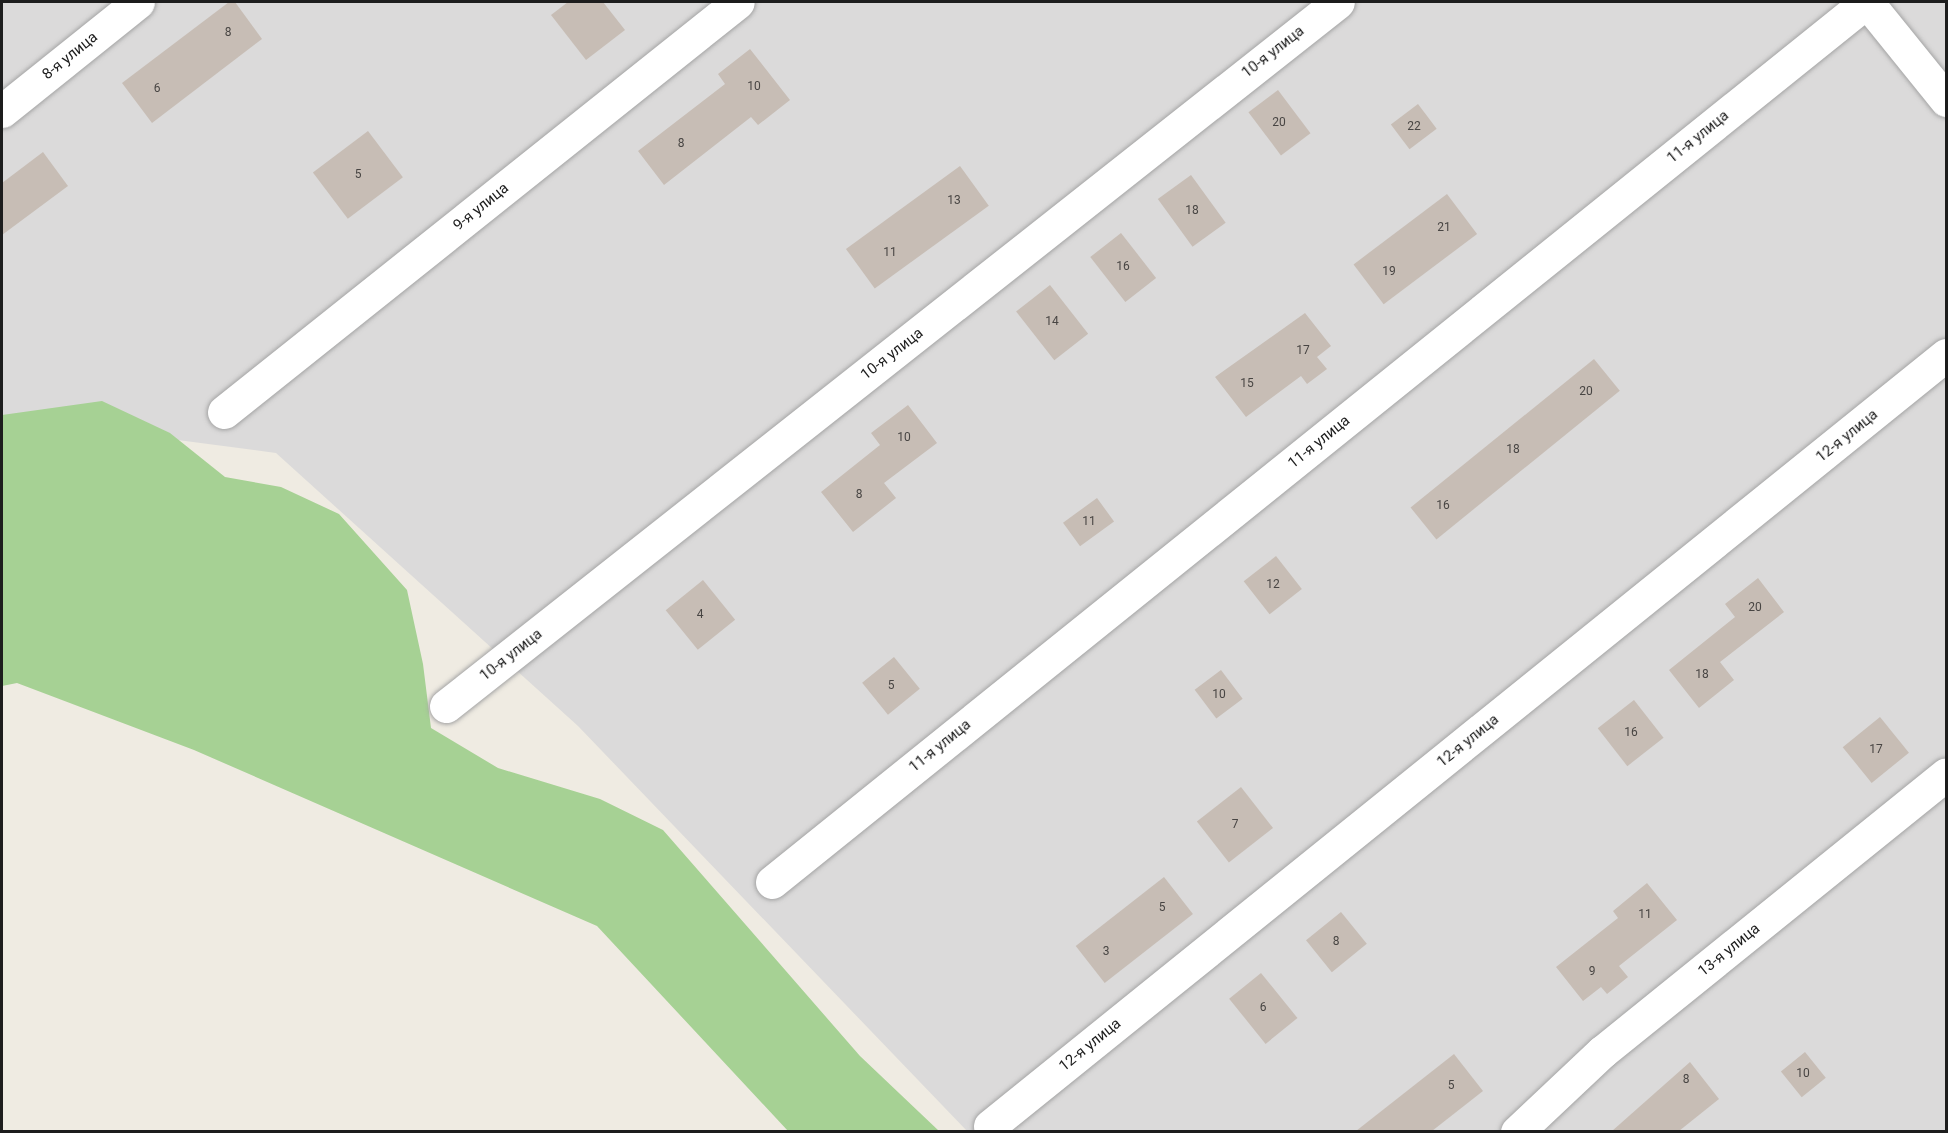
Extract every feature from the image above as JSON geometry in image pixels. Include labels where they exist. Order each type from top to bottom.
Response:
[{"type":"street","name":"8-я улица","points":[[2,111],[138,2]]},
{"type":"street","name":"9-я улица","points":[[224,412],[738,2]]},
{"type":"street","name":"10-я улица","points":[[446,706],[1338,2]]},
{"type":"street","points":[[1867,2],[1947,100]]},
{"type":"street","name":"11-я улица","points":[[772,882],[1867,2]]},
{"type":"street","name":"12-я улица","points":[[990,1126],[1947,356]]},
{"type":"street","name":"13-я улица","points":[[1517,1131],[1602,1052],[1947,774]]},
{"type":"shaded area","points":[[2,2],[1946,2],[1946,1131],[967,1131],[578,726],[276,453],[2,417]]},
{"type":"green space","points":[[102,401],[170,433],[225,477],[281,487],[339,514],[407,590],[423,664],[431,728],[498,768],[600,799],[663,830],[860,1056],[939,1131],[788,1131],[597,926],[194,750],[17,683],[2,686],[2,415]]},
{"type":"building","points":[[229,2],[235,2],[262,39],[152,123],[122,83]]},
{"type":"building","points":[[568,2],[603,2],[625,30],[586,60],[551,15]]},
{"type":"building","points":[[750,49],[790,100],[758,125],[751,117],[664,185],[638,151],[725,84],[718,74]]},
{"type":"building","points":[[1278,90],[1310,133],[1281,155],[1248,112]]},
{"type":"building","points":[[1418,104],[1437,129],[1410,149],[1391,124]]},
{"type":"building","points":[[368,131],[403,177],[348,219],[313,173]]},
{"type":"building","points":[[43,152],[68,186],[2,235],[2,183]]},
{"type":"building","points":[[960,166],[989,206],[875,289],[846,249]]},
{"type":"building","points":[[1191,175],[1226,223],[1193,247],[1158,199]]},
{"type":"building","points":[[1447,194],[1477,234],[1384,304],[1354,264]]},
{"type":"building","points":[[1121,233],[1156,278],[1125,302],[1090,257]]},
{"type":"building","points":[[1050,285],[1088,334],[1054,360],[1016,311]]},
{"type":"building","points":[[1305,313],[1331,346],[1317,357],[1327,369],[1307,384],[1301,376],[1246,417],[1215,377]]},
{"type":"building","points":[[1594,359],[1620,391],[1436,539],[1411,508]]},
{"type":"building","points":[[908,405],[937,443],[884,483],[896,498],[853,532],[821,492],[880,445],[871,433]]},
{"type":"building","points":[[1097,498],[1114,521],[1080,546],[1063,523]]},
{"type":"building","points":[[1276,556],[1302,589],[1270,614],[1244,581]]},
{"type":"building","points":[[1758,578],[1784,612],[1720,662],[1734,680],[1699,708],[1669,670],[1735,617],[1725,604]]},
{"type":"building","points":[[703,580],[735,620],[698,650],[666,610]]},
{"type":"building","points":[[894,657],[920,689],[888,715],[862,683]]},
{"type":"building","points":[[1221,670],[1243,699],[1216,719],[1195,690]]},
{"type":"building","points":[[1634,700],[1664,738],[1627,766],[1598,728]]},
{"type":"building","points":[[1880,717],[1909,753],[1872,783],[1843,747]]},
{"type":"building","points":[[1241,787],[1273,828],[1229,862],[1197,821]]},
{"type":"building","points":[[1164,877],[1193,914],[1105,983],[1076,946]]},
{"type":"building","points":[[1647,883],[1677,920],[1619,966],[1628,977],[1607,994],[1601,987],[1583,1001],[1556,967],[1618,918],[1613,911]]},
{"type":"building","points":[[1341,912],[1367,944],[1332,972],[1306,940]]},
{"type":"building","points":[[1261,973],[1298,1018],[1266,1044],[1229,999]]},
{"type":"building","points":[[1805,1052],[1826,1078],[1802,1097],[1781,1072]]},
{"type":"building","points":[[1454,1054],[1483,1091],[1432,1131],[1356,1131]]},
{"type":"building","points":[[1690,1062],[1719,1099],[1679,1131],[1612,1131]]}]
